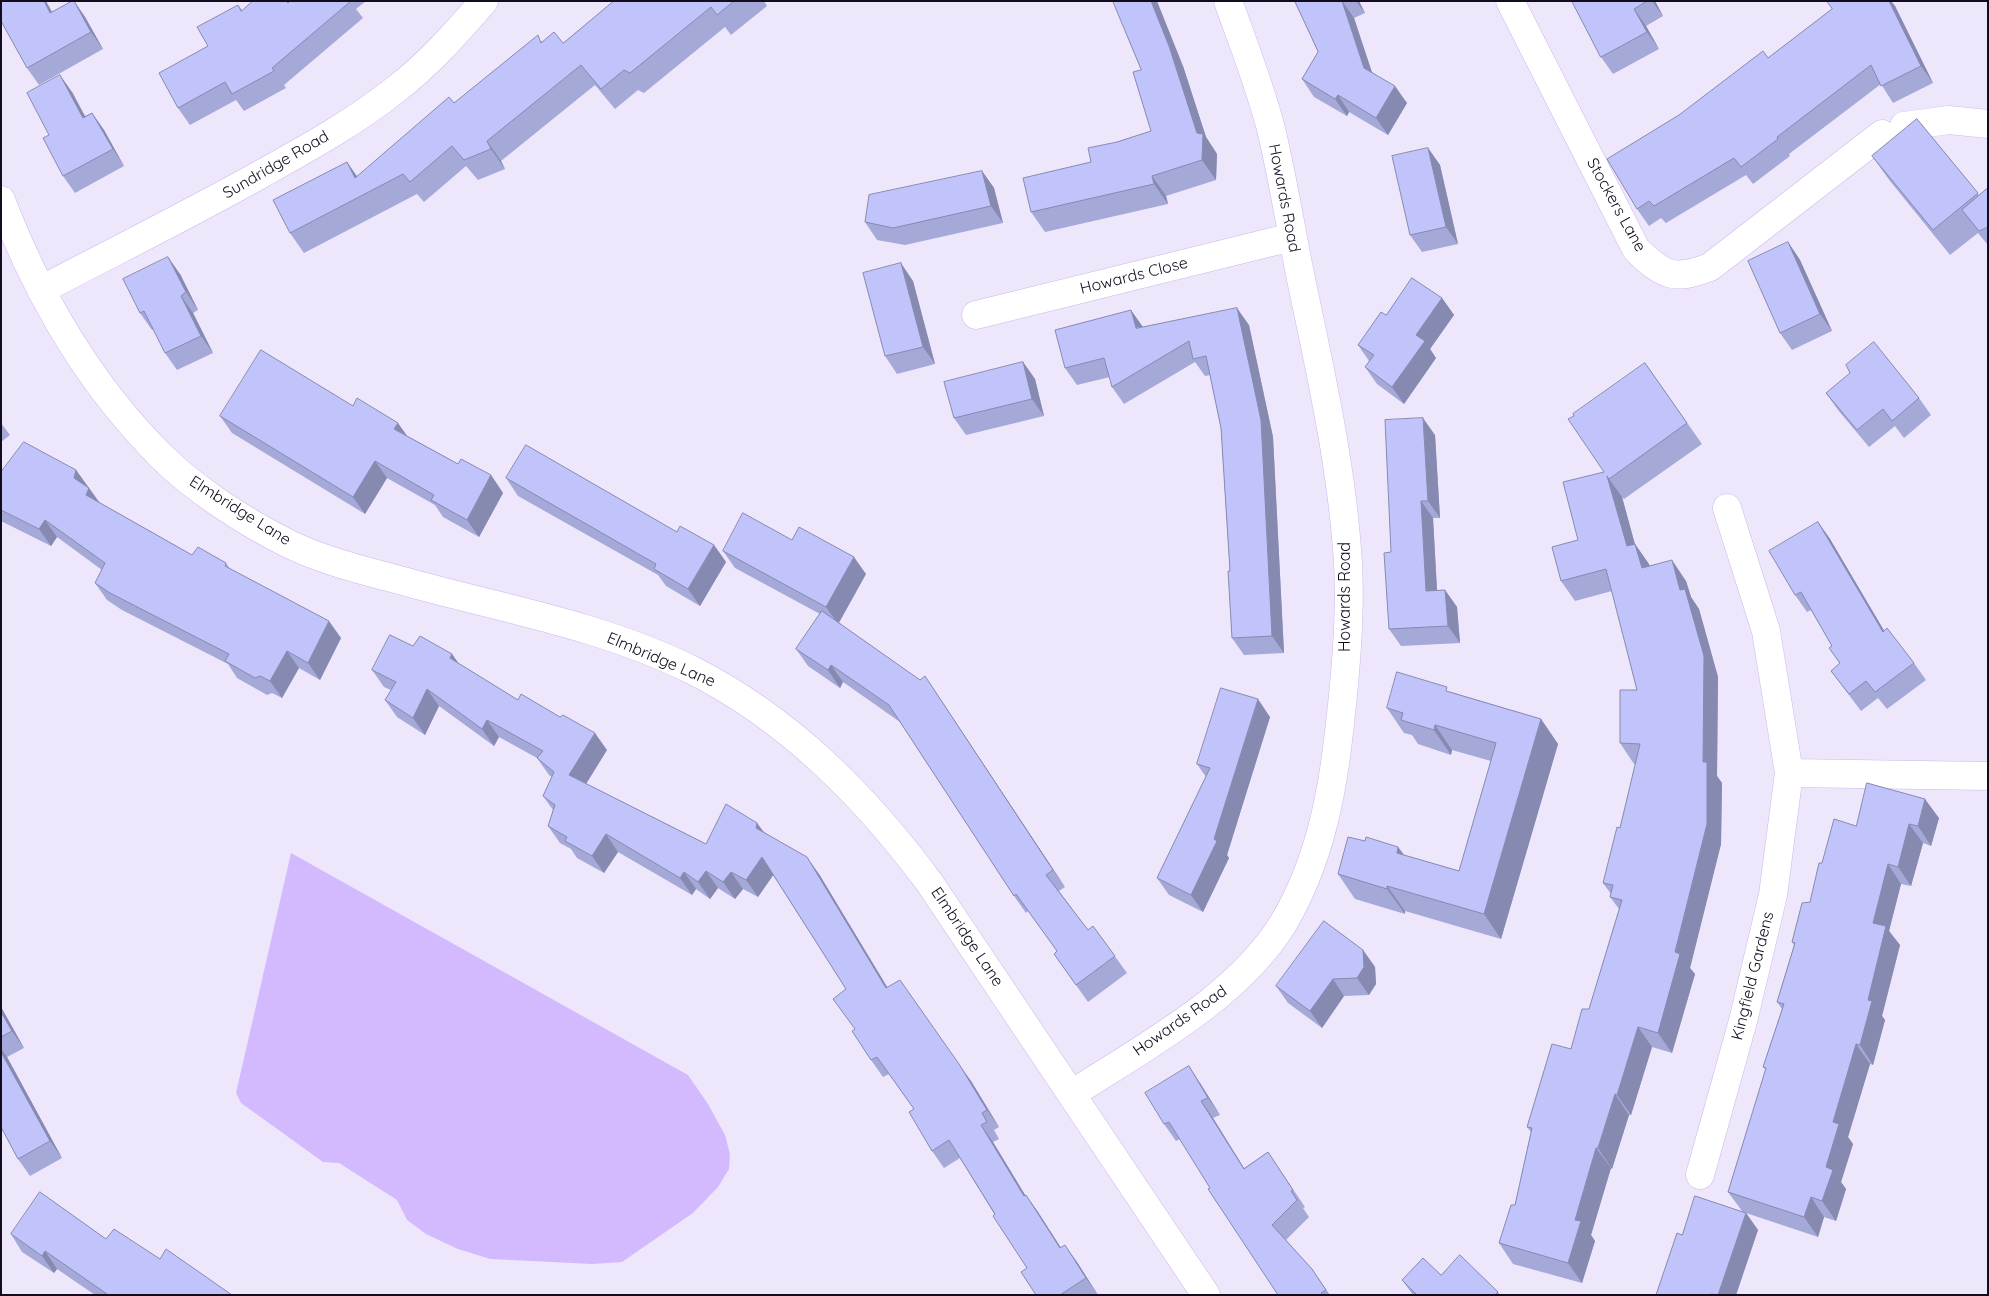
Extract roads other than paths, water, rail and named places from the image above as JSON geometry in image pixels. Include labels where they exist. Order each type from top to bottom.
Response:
[{"type":"street","name":"Sundridge Road","points":[[41,290],[230,192],[350,122],[396,90],[434,56],[484,1]]},
{"type":"street","name":"Howards Road","points":[[1072,1094],[1206,1006],[1250,967],[1267,946],[1284,922],[1314,856],[1328,810],[1336,760],[1347,638],[1348,567],[1341,485],[1330,416],[1270,128],[1248,56],[1228,1]]},
{"type":"street","name":"Stockers Lane","points":[[1510,1],[1636,249],[1655,268],[1672,275],[1692,274],[1710,267],[1893,130],[1949,120],[1988,124]]},
{"type":"street","name":"Elmbridge Lane","points":[[1,200],[12,230],[41,290],[71,342],[104,390],[130,423],[161,456],[191,482],[244,518],[291,544],[340,563],[412,584],[557,620],[651,652],[691,670],[734,693],[774,721],[834,772],[872,811],[902,846],[940,898],[1206,1295]]},
{"type":"street","name":"Howards Close","points":[[976,315],[1292,238]]},
{"type":"street","name":"Kingfield Gardens","points":[[1700,1175],[1743,1021],[1773,895],[1789,773],[1766,631],[1727,508]]},
{"type":"street","points":[[1789,773],[1988,776]]}]
